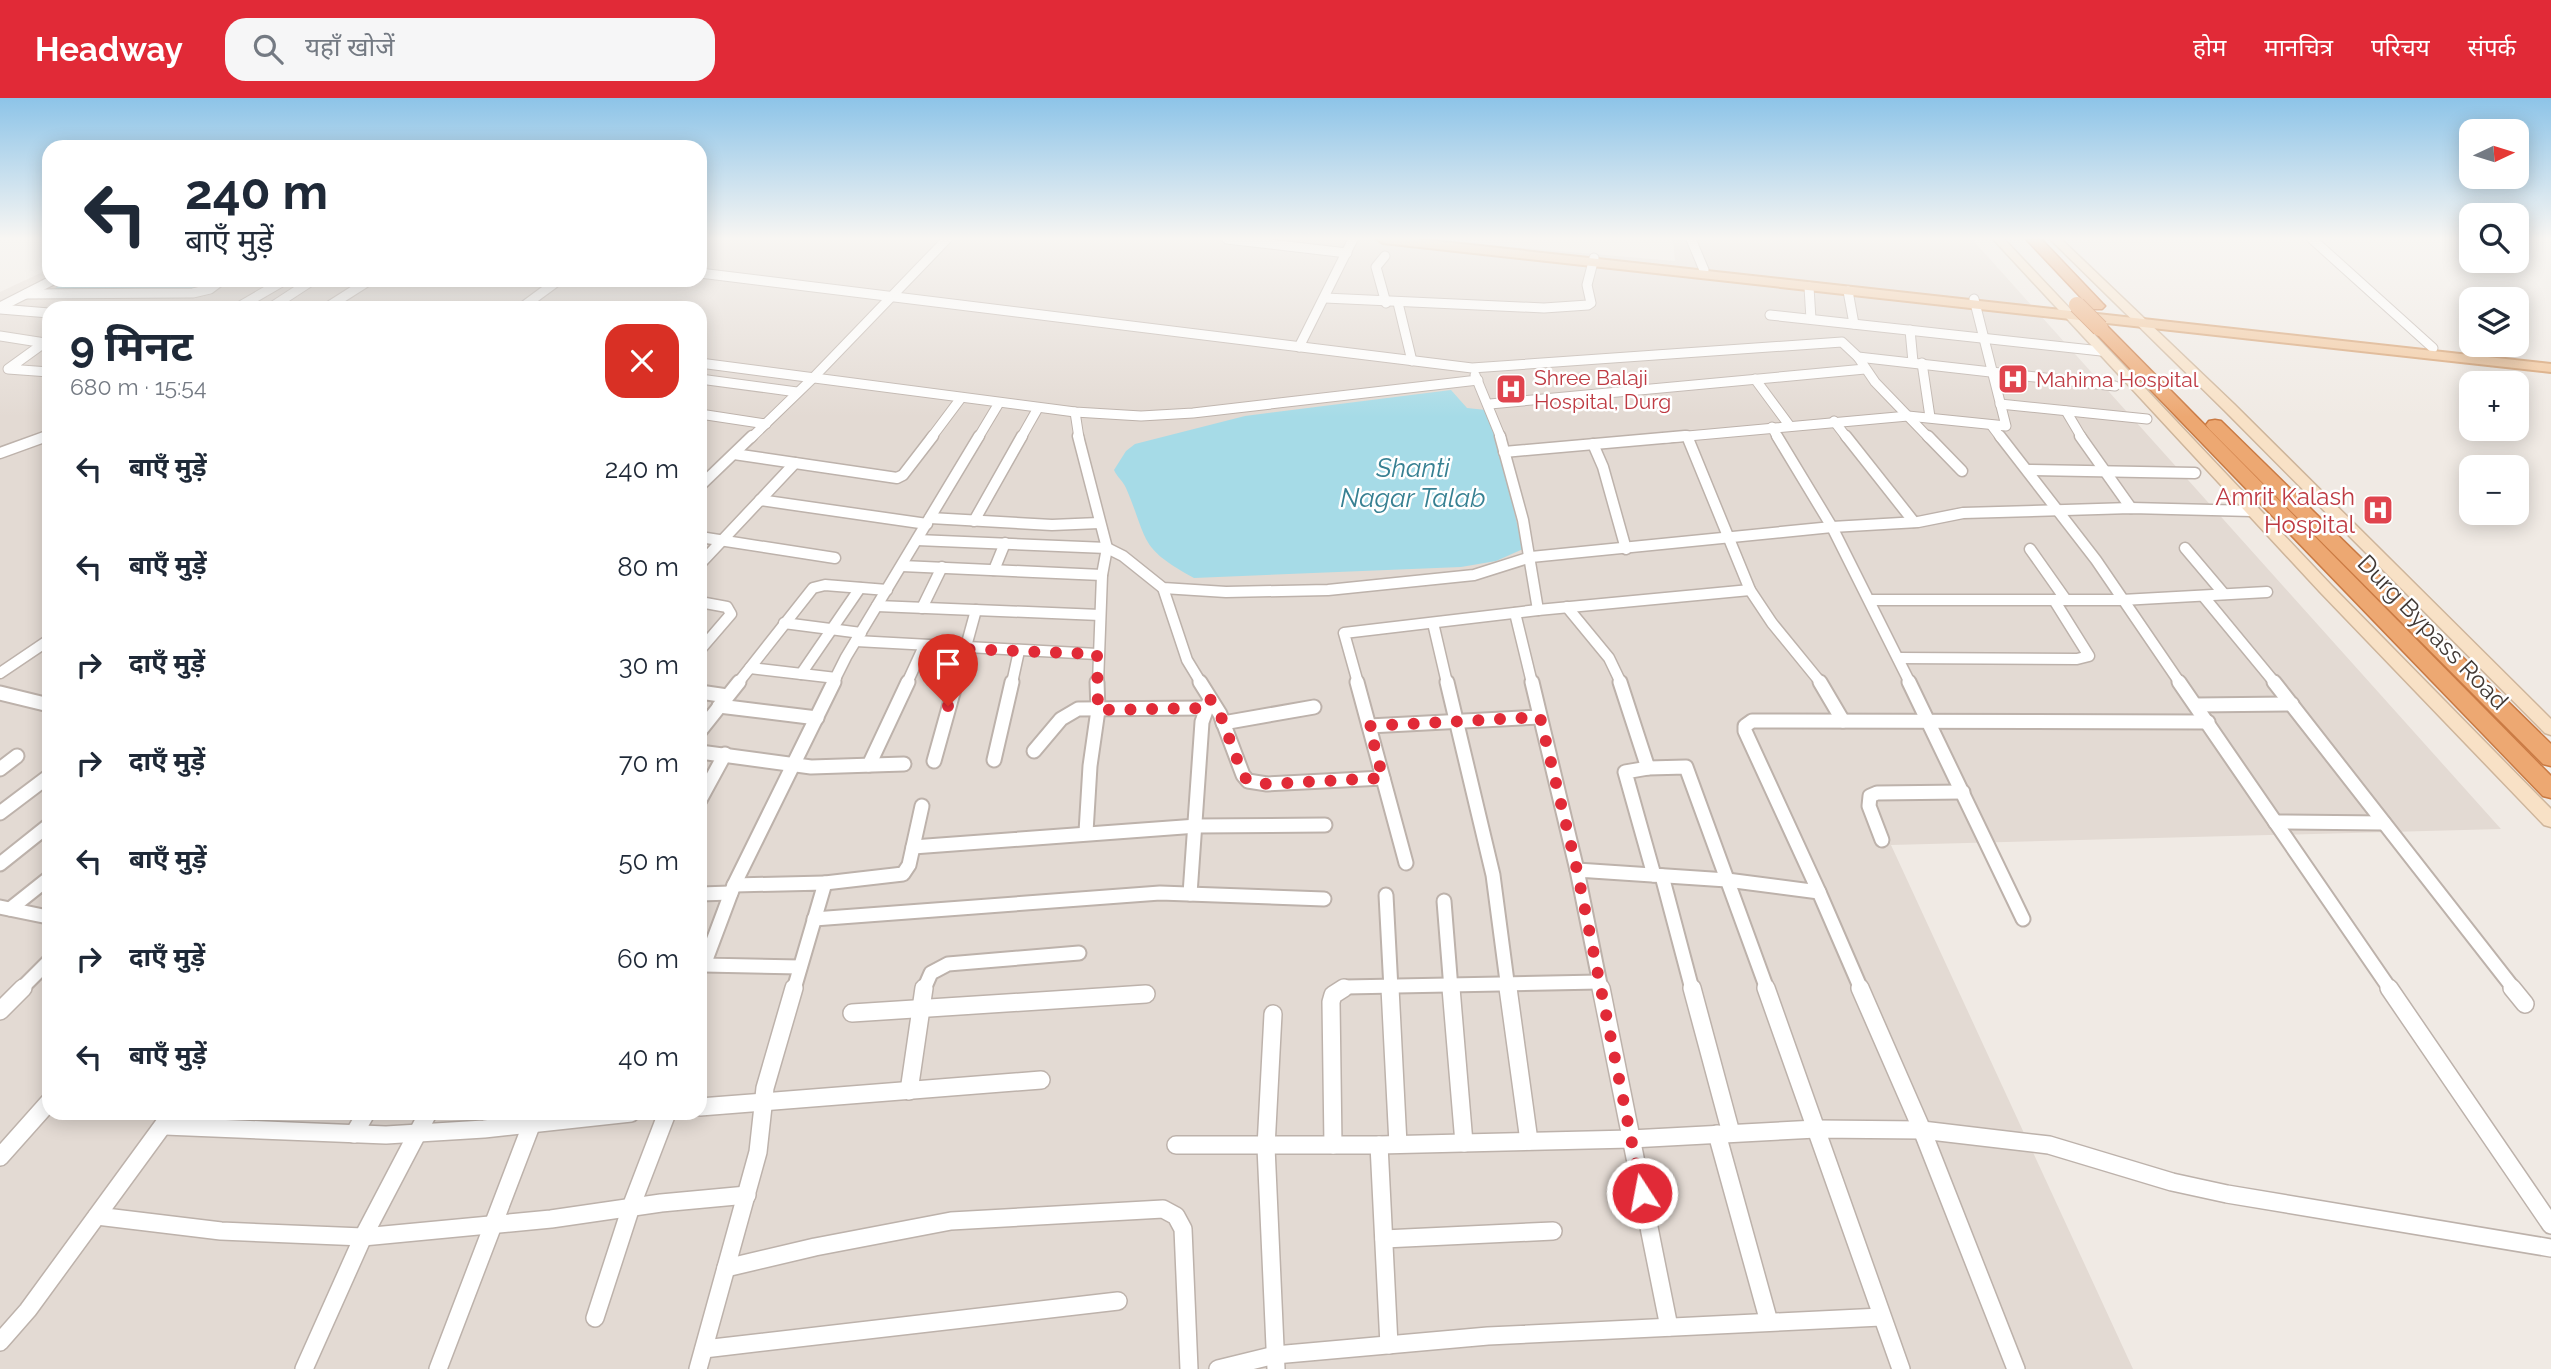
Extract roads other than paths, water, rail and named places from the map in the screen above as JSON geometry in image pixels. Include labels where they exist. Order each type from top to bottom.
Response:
[{"type":"highway","name":"Durg Bypass Road","points":[[2059,298],[2068,310],[2124,323],[2551,790]]},
{"type":"highway","name":"Durg Bypass Road","points":[[2090,298],[2124,323],[2551,758]]},
{"type":"main road","points":[[1932,298],[2068,310],[2124,323],[2314,338],[2551,368]]},
{"type":"main road","points":[[1944,298],[1975,302]]},
{"type":"main road","points":[[2372,345],[2433,348],[2551,362]]},
{"type":"street","points":[[0,308],[18,298]]},
{"type":"street","points":[[707,479],[813,378],[889,298]]},
{"type":"street","points":[[892,298],[1472,368],[1829,341],[1846,344],[1865,369],[1962,471]]},
{"type":"street","points":[[1299,347],[1325,298]]},
{"type":"street","points":[[1329,298],[1385,303],[1544,308],[1588,305],[1591,303],[1590,298]]},
{"type":"street","points":[[1384,298],[1385,303]]},
{"type":"street","points":[[1810,298],[1811,319]]},
{"type":"street","points":[[1849,298],[1854,324]]},
{"type":"street","points":[[2056,298],[2101,351],[2252,511],[2551,820]]},
{"type":"street","points":[[2104,298],[2124,323],[2551,729]]},
{"type":"street","points":[[2378,298],[2433,348]]},
{"type":"street","points":[[1504,452],[1908,416],[2006,426],[1990,371],[1975,302]]},
{"type":"street","points":[[1398,303],[1412,361]]},
{"type":"street","points":[[0,308],[42,312]]},
{"type":"street","points":[[1770,315],[2101,351]]},
{"type":"street","points":[[1910,330],[1930,417]]},
{"type":"street","points":[[0,336],[42,342]]},
{"type":"street","points":[[42,346],[8,369],[42,371]]},
{"type":"street","points":[[1857,356],[2115,386]]},
{"type":"street","points":[[707,364],[1038,408],[1165,416],[1478,380]]},
{"type":"street","points":[[1472,368],[1490,404],[1504,452],[1531,557],[1538,610]]},
{"type":"street","points":[[1490,404],[1865,369]]},
{"type":"street","points":[[1755,379],[1790,425]]},
{"type":"street","points":[[707,380],[797,393]]},
{"type":"street","points":[[734,454],[897,478],[961,398]]},
{"type":"street","points":[[707,953],[733,889],[836,678],[999,403]]},
{"type":"street","points":[[2000,404],[2147,419]]},
{"type":"street","points":[[974,521],[1038,408]]},
{"type":"street","points":[[2066,411],[2131,508]]},
{"type":"street","points":[[1075,412],[1080,447],[1107,548],[1102,575],[1097,654],[1098,710],[1090,766],[1086,832]]},
{"type":"street","points":[[707,416],[766,424]]},
{"type":"street","points":[[1834,421],[1914,522]]},
{"type":"street","points":[[1992,426],[2057,509],[2208,722],[2551,1225]]},
{"type":"street","points":[[1772,427],[1832,527],[1870,600],[2023,919]]},
{"type":"street","points":[[1688,436],[1750,590],[1772,623],[1815,673],[1843,721]]},
{"type":"street","points":[[0,453],[42,438]]},
{"type":"street","points":[[1592,444],[1603,467],[1626,549]]},
{"type":"street","points":[[707,557],[795,463]]},
{"type":"street","points":[[2028,470],[2195,474]]},
{"type":"street","points":[[760,500],[929,521],[1059,525],[1099,523]]},
{"type":"street","points":[[917,540],[1107,548],[1123,555],[1154,585],[1163,589],[1226,592],[1328,590],[1474,575],[1531,557],[1832,527],[1914,522],[1963,513],[2131,508],[2252,511]]},
{"type":"street","points":[[707,538],[835,558]]},
{"type":"street","points":[[994,570],[1005,543]]},
{"type":"street","points":[[2185,548],[2224,594]]},
{"type":"street","points":[[1898,658],[2077,659],[2089,656],[2030,549]]},
{"type":"street","points":[[902,566],[1102,575]]},
{"type":"street","points":[[922,608],[942,567]]},
{"type":"street","points":[[707,722],[813,588],[825,585],[887,590]]},
{"type":"street","points":[[801,674],[860,588]]},
{"type":"street","points":[[1163,589],[1187,660],[1208,703],[1223,723],[1243,775],[1248,781],[1267,784],[1383,778]]},
{"type":"street","points":[[1406,863],[1344,633],[1538,610],[1750,590]]},
{"type":"street","points":[[1870,600],[2122,600],[2267,592]]},
{"type":"street","points":[[2204,597],[2292,704],[2525,1004]]},
{"type":"street","points":[[707,603],[727,607],[731,614],[707,642]]},
{"type":"street","points":[[877,606],[1100,615]]},
{"type":"street","points":[[1567,607],[1609,658],[1621,684],[1648,768]]},
{"type":"street","points":[[934,761],[976,610]]},
{"type":"street","points":[[1515,614],[1577,870],[1669,1327]]},
{"type":"street","points":[[784,623],[924,646],[1097,654]]},
{"type":"street","points":[[1433,624],[1493,875],[1529,1141]]},
{"type":"street","points":[[0,673],[42,645]]},
{"type":"street","points":[[869,765],[924,646]]},
{"type":"street","points":[[994,760],[1019,651]]},
{"type":"street","points":[[750,668],[836,678]]},
{"type":"street","points":[[0,693],[42,703]]},
{"type":"street","points":[[707,695],[723,701],[817,718]]},
{"type":"street","points":[[1034,751],[1061,719],[1078,709],[1208,703]]},
{"type":"street","points":[[1190,894],[1197,826],[1201,735],[1208,703]]},
{"type":"street","points":[[2196,705],[2292,704]]},
{"type":"street","points":[[1223,723],[1314,707]]},
{"type":"street","points":[[1369,726],[1540,717]]},
{"type":"street","points":[[2016,1369],[1922,1130],[1745,726],[1752,721],[2208,722]]},
{"type":"street","points":[[707,753],[792,765],[904,764]]},
{"type":"street","points":[[707,787],[725,754]]},
{"type":"street","points":[[0,769],[17,756]]},
{"type":"street","points":[[1769,1322],[1658,876],[1625,772],[1648,768],[1686,767],[1901,1369]]},
{"type":"street","points":[[0,813],[42,781]]},
{"type":"street","points":[[1882,840],[1869,806],[1870,796],[1877,793],[1963,792]]},
{"type":"street","points":[[707,893],[903,874],[909,865],[922,806]]},
{"type":"street","points":[[2275,822],[2384,823]]},
{"type":"street","points":[[913,847],[1086,832],[1197,826],[1325,825]]},
{"type":"street","points":[[0,864],[42,831]]},
{"type":"street","points":[[1577,870],[1727,880],[1819,892]]},
{"type":"street","points":[[5,908],[42,883]]},
{"type":"street","points":[[698,1369],[758,1152],[765,1088],[825,883]]},
{"type":"street","points":[[814,919],[1147,894],[1324,899]]},
{"type":"street","points":[[1386,895],[1398,1144]]},
{"type":"street","points":[[1444,901],[1464,1143]]},
{"type":"street","points":[[5,908],[42,916]]},
{"type":"street","points":[[909,1091],[920,1008],[929,975],[934,968],[948,964],[1079,953]]},
{"type":"street","points":[[707,968],[800,967]]},
{"type":"street","points":[[0,1011],[42,968]]},
{"type":"street","points":[[1333,1145],[1331,1002],[1333,995],[1345,987],[1599,982]]},
{"type":"street","points":[[852,1013],[1146,994]]},
{"type":"street","points":[[1273,1014],[1266,1147],[1276,1362]]},
{"type":"street","points":[[707,1106],[1041,1080]]},
{"type":"street","points":[[0,1157],[42,1110]]},
{"type":"street","points":[[0,1342],[28,1310],[167,1120]]},
{"type":"street","points":[[180,1120],[354,1134],[417,1133],[562,1120]]},
{"type":"street","points":[[354,1134],[362,1120]]},
{"type":"street","points":[[304,1369],[363,1237],[424,1120]]},
{"type":"street","points":[[595,1318],[631,1208],[664,1120]]},
{"type":"street","points":[[438,1369],[532,1123]]},
{"type":"street","points":[[1176,1145],[1380,1145],[1631,1139],[1816,1129],[1922,1130],[2049,1145],[2172,1182],[2227,1194],[2551,1248]]},
{"type":"street","points":[[1380,1145],[1389,1345]]},
{"type":"street","points":[[97,1216],[221,1231],[363,1237],[747,1195]]},
{"type":"street","points":[[726,1268],[840,1241],[951,1221],[1163,1209],[1177,1216],[1183,1229],[1189,1369]]},
{"type":"street","points":[[1384,1239],[1553,1231]]},
{"type":"street","points":[[704,1349],[1118,1301]]},
{"type":"street","points":[[1218,1369],[1389,1345],[1488,1336],[1881,1317]]},
{"type":"water","name":"Shanti Nagar Talab","points":[[1451,390],[1467,408],[1486,410],[1501,456],[1523,549],[1496,561],[1461,567],[1194,578],[1163,558],[1148,542],[1126,488],[1114,470],[1126,451],[1135,444],[1245,416]]},
{"type":"place","name":"Mahima Hospital","points":[[2013,379]]},
{"type":"place","name":"Shree Balaji Hospital, Durg","points":[[1511,389]]},
{"type":"place","name":"Amrit Kalash Hospital","points":[[2378,510]]}]
